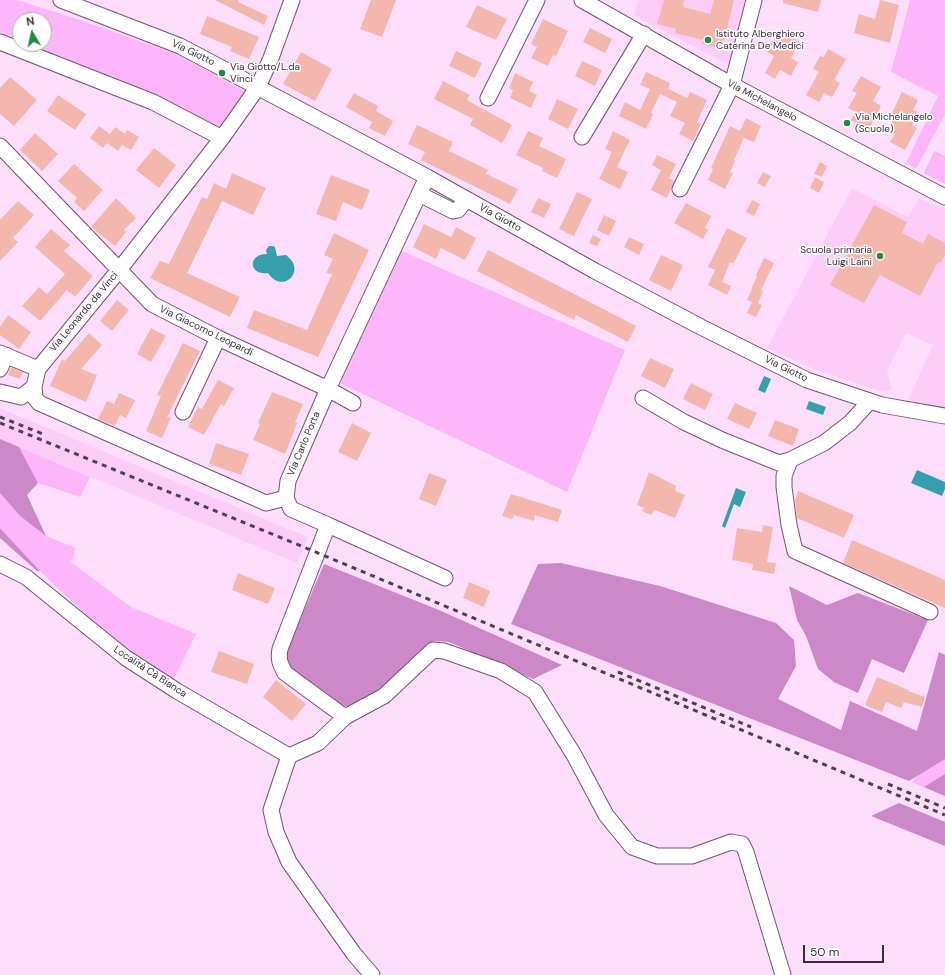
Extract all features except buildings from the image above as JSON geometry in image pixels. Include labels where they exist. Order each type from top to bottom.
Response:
[{"type":"street","name":"Via Giotto","points":[[61,0],[180,46],[427,177],[595,271],[708,331],[807,380],[882,405],[945,416]]},
{"type":"street","name":"Via Leonardo da Vinci","points":[[34,387],[38,369],[119,270],[222,138],[258,87],[271,58],[292,0]]},
{"type":"street","points":[[488,98],[537,0]]},
{"type":"street","name":"Via Michelangelo","points":[[582,0],[732,85],[945,198]]},
{"type":"street","points":[[680,189],[732,85],[754,0]]},
{"type":"street","points":[[582,137],[644,34]]},
{"type":"street","points":[[0,42],[153,102],[222,138]]},
{"type":"street","name":"Via Giacomo Leopardi","points":[[0,146],[152,304],[218,338],[328,389],[353,403]]},
{"type":"street","points":[[868,168],[934,202],[945,198]]},
{"type":"street","name":"Via Carlo Porta","points":[[286,498],[288,481],[328,389],[427,177]]},
{"type":"street","points":[[419,194],[452,211],[458,210],[466,199]]},
{"type":"street","points":[[183,412],[218,338]]},
{"type":"street","points":[[2,359],[38,369]]},
{"type":"street","points":[[0,392],[21,397],[34,387],[36,398],[39,403],[266,503],[286,498],[291,509],[445,578]]},
{"type":"street","points":[[643,398],[684,422],[722,440],[779,463],[790,460],[824,442],[850,423],[870,401]]},
{"type":"street","points":[[790,460],[784,476],[784,487],[789,525],[795,551],[930,612]]},
{"type":"street","points":[[328,525],[280,649],[279,657],[285,673],[345,717]]},
{"type":"street","name":"Località Cà Bianca","points":[[0,564],[26,577],[126,658],[177,691],[289,756]]},
{"type":"street","points":[[372,975],[354,954],[289,862],[276,832],[271,810],[289,756],[318,743],[345,717],[384,696],[433,650],[444,651],[501,671],[535,692],[574,755],[606,815],[632,847],[657,856],[692,856],[730,842],[742,844],[746,852],[752,876],[784,975]]},
{"type":"shaded area","points":[[0,0],[17,0],[174,53],[245,91],[220,131],[153,94],[48,52],[52,52],[52,12],[12,12],[12,38],[0,33]]},
{"type":"shaded area","name":"Istituto Alberghiero Caterina De Medici","points":[[639,0],[745,0],[729,65],[634,15]]},
{"type":"shaded area","points":[[910,0],[945,0],[945,114],[916,169],[906,163],[938,96],[891,72]]},
{"type":"shaded area","points":[[934,151],[945,156],[945,184],[924,173]]},
{"type":"shaded area","name":"Scuola primaria Luigi Laini","points":[[852,188],[908,217],[919,198],[942,209],[945,208],[945,407],[908,400],[933,345],[906,333],[887,371],[891,387],[890,390],[883,392],[816,370],[767,348]]},
{"type":"shaded area","points":[[400,250],[625,350],[567,492],[340,383]]},
{"type":"shaded area","points":[[0,408],[308,537],[297,563],[0,439]]},
{"type":"shaded area","points":[[0,439],[19,447],[38,483],[27,495],[46,536],[20,516],[0,493]]},
{"type":"shaded area","points":[[19,447],[90,477],[80,497],[38,483]]},
{"type":"shaded area","points":[[0,493],[20,516],[46,536],[76,548],[71,562],[131,607],[196,634],[174,679],[131,654],[88,617],[40,571],[0,528]]},
{"type":"shaded area","points":[[0,528],[40,571],[37,571],[0,538]]},
{"type":"shaded area","points":[[561,563],[660,586],[776,623],[794,640],[796,666],[778,699],[841,730],[850,701],[917,731],[939,652],[945,655],[945,759],[909,781],[511,624],[538,564]]},
{"type":"shaded area","points":[[324,564],[439,610],[562,665],[533,679],[449,642],[435,641],[425,647],[368,700],[352,706],[339,706],[291,671],[286,662],[286,653]]},
{"type":"shaded area","points":[[789,586],[827,605],[858,593],[928,620],[904,673],[872,659],[858,693],[834,682],[818,669],[806,636],[797,620]]},
{"type":"shaded area","points":[[945,754],[945,796],[912,782],[926,767]]},
{"type":"shaded area","points":[[945,774],[945,796],[924,787]]},
{"type":"shaded area","points":[[899,803],[945,822],[945,846],[871,816]]},
{"type":"water","points":[[269,246],[275,247],[277,256],[286,255],[292,261],[294,274],[286,281],[280,282],[268,273],[262,273],[254,268],[253,265],[256,257],[267,254],[266,250]]},
{"type":"water","points":[[764,376],[771,379],[765,393],[758,390]]},
{"type":"water","points":[[809,401],[826,407],[823,415],[806,409]]},
{"type":"water","points":[[917,470],[945,482],[945,489],[942,496],[911,483]]},
{"type":"water","points":[[736,488],[746,492],[740,507],[734,504],[725,528],[722,526]]},
{"type":"railway","points":[[0,417],[43,434]]},
{"type":"railway","points":[[0,423],[294,543],[945,815]]},
{"type":"railway","points":[[618,672],[751,727]]},
{"type":"railway","points":[[888,784],[945,808]]},
{"type":"place","name":"Istituto Alberghiero Caterina De Medici","points":[[708,40]]},
{"type":"place","name":"Via Giotto/L.da Vinci","points":[[222,73]]},
{"type":"place","name":"Via Michelangelo (Scuole)","points":[[847,123]]},
{"type":"place","name":"Scuola primaria Luigi Laini","points":[[880,256]]}]
